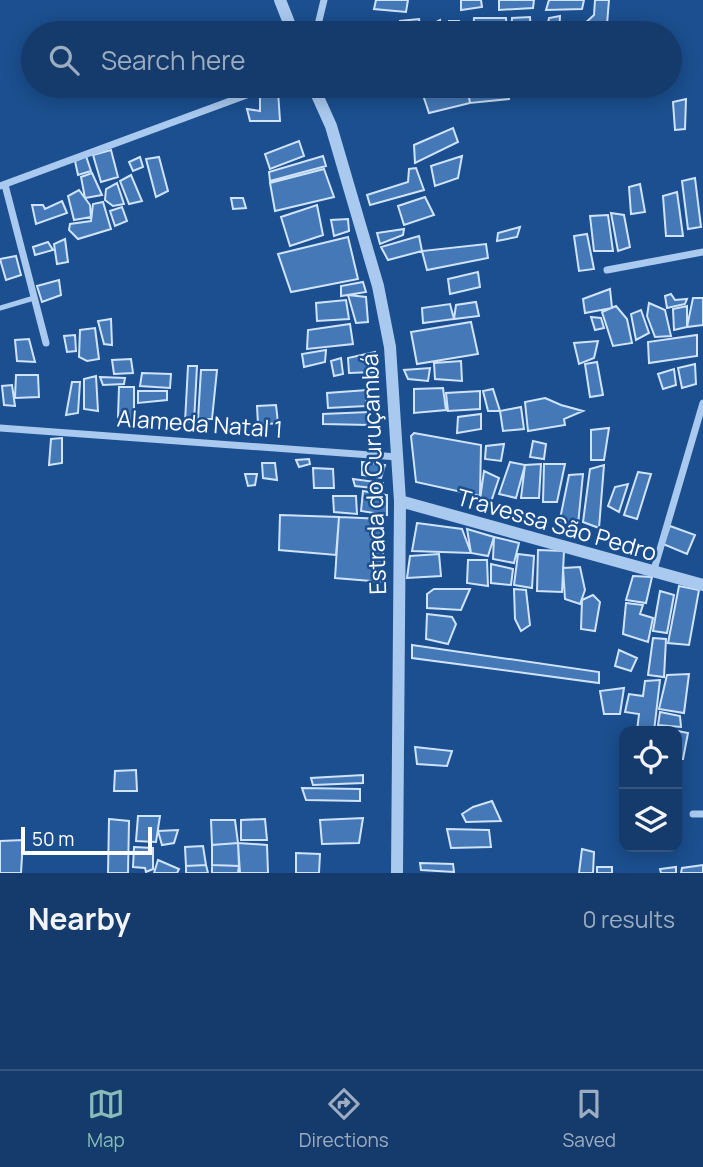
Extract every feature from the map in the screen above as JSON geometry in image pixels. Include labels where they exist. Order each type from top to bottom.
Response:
[{"type":"street","points":[[280,0],[288,21]]},
{"type":"street","points":[[319,21],[324,0]]},
{"type":"street","points":[[46,343],[2,186],[239,98]]},
{"type":"street","name":"Estrada do Curuçambá","points":[[318,98],[331,126],[378,286],[390,347],[400,501],[397,873]]},
{"type":"street","points":[[607,271],[703,252]]},
{"type":"street","points":[[653,573],[703,403]]},
{"type":"street","name":"Alameda Natal 1","points":[[0,428],[398,457]]},
{"type":"street","name":"Travessa São Pedro","points":[[400,501],[703,585]]},
{"type":"street","points":[[693,814],[703,814]]},
{"type":"lane","points":[[0,308],[34,298]]},
{"type":"building","points":[[376,0],[408,0],[406,12],[374,9]]},
{"type":"building","points":[[461,0],[481,0],[482,7],[461,10]]},
{"type":"building","points":[[499,0],[534,0],[533,8],[499,10]]},
{"type":"building","points":[[549,0],[584,0],[582,9],[546,10]]},
{"type":"building","points":[[595,0],[609,0],[607,21],[587,21],[594,15]]},
{"type":"building","points":[[560,16],[560,21],[548,21],[549,18]]},
{"type":"building","points":[[530,17],[530,21],[512,21],[512,18]]},
{"type":"building","points":[[474,18],[506,18],[506,21],[474,21]]},
{"type":"building","points":[[260,98],[278,98],[280,121],[250,121],[247,109],[260,111]]},
{"type":"building","points":[[424,98],[469,98],[470,103],[429,113]]},
{"type":"building","points":[[469,98],[509,99],[470,103]]},
{"type":"building","points":[[686,99],[685,129],[675,130],[673,102]]},
{"type":"building","points":[[453,128],[458,142],[415,163],[414,145]]},
{"type":"building","points":[[299,141],[304,156],[270,169],[265,154]]},
{"type":"building","points":[[111,150],[118,177],[101,182],[93,155]]},
{"type":"building","points":[[86,156],[91,171],[78,175],[75,161]]},
{"type":"building","points":[[323,156],[326,166],[270,181],[269,172]]},
{"type":"building","points":[[462,156],[458,178],[435,186],[431,166]]},
{"type":"building","points":[[140,157],[143,167],[133,171],[129,162]]},
{"type":"building","points":[[159,157],[168,191],[156,197],[146,159]]},
{"type":"building","points":[[416,168],[424,190],[370,205],[367,195],[408,182],[409,169]]},
{"type":"building","points":[[324,169],[334,197],[275,211],[270,183]]},
{"type":"building","points":[[92,173],[102,195],[85,198],[81,177]]},
{"type":"building","points":[[131,175],[142,201],[129,204],[120,181]]},
{"type":"building","points":[[695,178],[701,227],[688,229],[682,181]]},
{"type":"building","points":[[117,183],[124,204],[113,206],[105,200],[106,189]]},
{"type":"building","points":[[640,184],[645,212],[631,214],[629,187]]},
{"type":"building","points":[[79,190],[90,205],[91,217],[74,220],[68,196]]},
{"type":"building","points":[[677,192],[683,236],[666,236],[663,196]]},
{"type":"building","points":[[425,197],[434,215],[404,225],[398,206]]},
{"type":"building","points":[[231,198],[243,198],[246,208],[233,209]]},
{"type":"building","points":[[62,201],[67,213],[36,224],[32,205],[43,205],[45,209]]},
{"type":"building","points":[[103,202],[111,229],[78,239],[69,230],[70,224],[91,221],[93,204]]},
{"type":"building","points":[[317,205],[323,235],[290,246],[281,217]]},
{"type":"building","points":[[122,207],[127,221],[115,226],[110,211]]},
{"type":"building","points":[[611,213],[624,215],[630,247],[618,251]]},
{"type":"building","points":[[608,215],[613,251],[594,251],[590,216]]},
{"type":"building","points":[[348,219],[349,231],[334,236],[331,220]]},
{"type":"building","points":[[520,227],[517,237],[497,241],[498,233]]},
{"type":"building","points":[[404,229],[403,235],[380,244],[377,233]]},
{"type":"building","points":[[587,234],[594,269],[579,271],[574,236]]},
{"type":"building","points":[[419,236],[422,251],[388,260],[381,247]]},
{"type":"building","points":[[348,237],[358,279],[291,292],[278,254]]},
{"type":"building","points":[[65,239],[68,262],[57,264],[54,244]]},
{"type":"building","points":[[48,242],[53,250],[35,255],[33,247]]},
{"type":"building","points":[[486,244],[488,258],[427,270],[422,251]]},
{"type":"building","points":[[16,256],[21,275],[6,280],[0,259]]},
{"type":"building","points":[[478,272],[480,287],[450,294],[448,279]]},
{"type":"building","points":[[59,280],[61,295],[42,302],[37,286]]},
{"type":"building","points":[[363,282],[366,292],[341,296],[341,286]]},
{"type":"building","points":[[610,289],[612,308],[585,313],[583,299]]},
{"type":"building","points":[[671,294],[675,300],[687,299],[685,304],[667,308],[665,296]]},
{"type":"building","points":[[348,295],[366,297],[368,322],[356,323]]},
{"type":"building","points":[[693,298],[703,298],[703,325],[687,327]]},
{"type":"building","points":[[346,300],[349,319],[317,321],[316,303]]},
{"type":"building","points":[[476,302],[479,316],[454,319],[456,305]]},
{"type":"building","points":[[649,303],[665,310],[671,336],[655,337],[647,316]]},
{"type":"building","points":[[450,304],[454,319],[423,323],[422,308]]},
{"type":"building","points":[[616,306],[627,319],[632,343],[613,346],[602,312]]},
{"type":"building","points":[[687,306],[687,327],[674,330],[673,309]]},
{"type":"building","points":[[641,310],[649,333],[636,340],[631,314]]},
{"type":"building","points":[[591,317],[601,318],[604,328],[595,330]]},
{"type":"building","points":[[111,319],[112,345],[104,344],[98,321]]},
{"type":"building","points":[[471,322],[478,354],[417,364],[411,332]]},
{"type":"building","points":[[350,324],[353,344],[307,349],[308,330]]},
{"type":"building","points":[[95,328],[99,359],[87,361],[79,357],[80,330]]},
{"type":"building","points":[[75,335],[76,351],[67,352],[64,336]]},
{"type":"building","points":[[697,335],[697,356],[649,363],[648,342]]},
{"type":"building","points":[[29,339],[35,362],[17,361],[15,340]]},
{"type":"building","points":[[598,341],[594,358],[579,364],[574,343]]},
{"type":"building","points":[[326,350],[325,362],[304,367],[302,354]]},
{"type":"building","points":[[375,352],[375,372],[349,373],[348,358]]},
{"type":"building","points":[[341,358],[343,374],[334,376],[331,361]]},
{"type":"building","points":[[131,359],[133,373],[114,374],[112,360]]},
{"type":"building","points":[[461,361],[462,381],[435,379],[434,363]]},
{"type":"building","points":[[597,362],[603,395],[590,397],[585,364]]},
{"type":"building","points":[[695,364],[696,384],[682,388],[678,368]]},
{"type":"building","points":[[188,366],[197,366],[194,422],[185,422]]},
{"type":"building","points":[[430,368],[428,381],[408,379],[404,370]]},
{"type":"building","points":[[674,369],[676,385],[663,389],[658,374]]},
{"type":"building","points":[[201,370],[217,370],[212,419],[198,419]]},
{"type":"building","points":[[142,373],[171,374],[170,388],[140,386]]},
{"type":"building","points":[[16,375],[38,375],[39,397],[15,398]]},
{"type":"building","points":[[96,376],[98,411],[84,409],[84,379]]},
{"type":"building","points":[[100,377],[125,378],[124,384],[103,385]]},
{"type":"building","points":[[72,382],[80,382],[78,413],[66,415]]},
{"type":"building","points":[[12,385],[15,406],[4,405],[2,386]]},
{"type":"building","points":[[119,387],[134,387],[134,419],[118,417]]},
{"type":"building","points":[[443,388],[446,410],[414,413],[414,389]]},
{"type":"building","points":[[493,389],[500,411],[488,411],[483,391]]},
{"type":"building","points":[[367,390],[366,406],[328,408],[327,393]]},
{"type":"building","points":[[138,391],[167,391],[167,400],[138,403]]},
{"type":"building","points":[[480,391],[480,409],[448,411],[446,393]]},
{"type":"building","points":[[545,398],[583,411],[564,419],[565,425],[528,431],[525,402]]},
{"type":"building","points":[[276,405],[278,423],[258,425],[257,406]]},
{"type":"building","points":[[521,407],[524,429],[503,431],[500,411]]},
{"type":"building","points":[[369,412],[369,425],[323,424],[323,414]]},
{"type":"building","points":[[481,414],[481,429],[457,433],[458,417]]},
{"type":"building","points":[[609,428],[604,460],[591,460],[591,430]]},
{"type":"building","points":[[414,433],[481,445],[480,496],[416,482],[411,436]]},
{"type":"building","points":[[62,438],[62,463],[49,465],[51,439]]},
{"type":"building","points":[[533,441],[546,444],[544,459],[530,457]]},
{"type":"building","points":[[504,444],[501,461],[485,459],[486,446]]},
{"type":"building","points":[[309,459],[310,464],[299,467],[296,460]]},
{"type":"building","points":[[362,462],[385,465],[381,478],[362,475]]},
{"type":"building","points":[[510,462],[525,465],[516,498],[499,494]]},
{"type":"building","points":[[262,463],[275,463],[277,480],[263,478]]},
{"type":"building","points":[[541,464],[539,498],[521,498],[525,465]]},
{"type":"building","points":[[544,464],[565,464],[557,502],[543,502]]},
{"type":"building","points":[[604,465],[599,528],[583,522],[590,469]]},
{"type":"building","points":[[313,468],[333,469],[334,488],[314,488]]},
{"type":"building","points":[[484,471],[499,478],[489,508],[479,507]]},
{"type":"building","points":[[638,472],[651,474],[637,519],[624,515]]},
{"type":"building","points":[[245,474],[257,474],[255,485],[248,486]]},
{"type":"building","points":[[583,474],[578,525],[559,524],[569,475]]},
{"type":"building","points":[[353,479],[383,483],[382,489],[355,486]]},
{"type":"building","points":[[628,484],[619,512],[608,506],[615,487]]},
{"type":"building","points":[[363,491],[387,495],[387,515],[361,511]]},
{"type":"building","points":[[333,496],[356,496],[357,514],[334,512]]},
{"type":"building","points":[[280,515],[339,517],[336,555],[279,550]]},
{"type":"building","points":[[339,517],[383,519],[383,582],[335,578]]},
{"type":"building","points":[[417,523],[462,529],[471,553],[412,551]]},
{"type":"building","points":[[670,526],[695,535],[687,554],[663,544]]},
{"type":"building","points":[[467,529],[494,537],[488,556],[471,553]]},
{"type":"building","points":[[494,537],[519,543],[514,563],[493,559]]},
{"type":"building","points":[[538,550],[564,551],[562,592],[537,591]]},
{"type":"building","points":[[439,554],[441,576],[407,578],[410,556]]},
{"type":"building","points":[[518,554],[534,556],[532,588],[514,585]]},
{"type":"building","points":[[468,560],[487,560],[488,586],[467,583]]},
{"type":"building","points":[[491,564],[513,569],[511,585],[491,583]]},
{"type":"building","points":[[580,567],[585,590],[580,604],[565,599],[563,568]]},
{"type":"building","points":[[633,576],[652,577],[646,603],[626,600]]},
{"type":"building","points":[[679,586],[699,590],[689,645],[668,643]]},
{"type":"building","points":[[434,589],[470,589],[461,610],[427,608],[427,594]]},
{"type":"building","points":[[514,589],[526,590],[530,625],[521,631],[515,619]]},
{"type":"building","points":[[660,591],[674,595],[667,633],[653,631]]},
{"type":"building","points":[[593,595],[600,602],[595,631],[581,629],[582,600]]},
{"type":"building","points":[[626,603],[643,605],[640,614],[653,618],[648,642],[623,634]]},
{"type":"building","points":[[427,614],[452,617],[456,624],[448,644],[426,639]]},
{"type":"building","points":[[653,638],[666,639],[664,677],[648,675]]},
{"type":"building","points":[[412,645],[599,672],[599,683],[412,658]]},
{"type":"building","points":[[619,650],[637,658],[631,671],[615,666]]},
{"type":"building","points":[[689,674],[684,713],[659,709],[667,675]]},
{"type":"building","points":[[660,680],[655,726],[638,726],[639,714],[625,712],[629,694],[643,696],[645,681]]},
{"type":"building","points":[[624,688],[620,714],[604,714],[600,691]]},
{"type":"building","points":[[660,712],[680,716],[681,726],[658,725]]},
{"type":"building","points":[[682,732],[688,733],[682,759]]},
{"type":"building","points":[[415,747],[452,751],[447,766],[417,764]]},
{"type":"building","points":[[136,770],[137,791],[114,791],[115,771]]},
{"type":"building","points":[[363,775],[363,783],[313,785],[311,778]]},
{"type":"building","points":[[302,788],[360,789],[360,801],[306,800]]},
{"type":"building","points":[[492,801],[501,821],[466,822],[462,814]]},
{"type":"building","points":[[138,816],[160,816],[156,842],[136,841]]},
{"type":"building","points":[[363,818],[359,843],[322,844],[320,820]]},
{"type":"building","points":[[109,819],[129,821],[128,873],[108,873]]},
{"type":"building","points":[[265,819],[267,840],[241,840],[241,820]]},
{"type":"building","points":[[211,820],[235,820],[238,843],[212,845]]},
{"type":"building","points":[[447,829],[489,830],[491,847],[451,848]]},
{"type":"building","points":[[178,830],[174,843],[162,845],[158,831]]},
{"type":"building","points":[[23,840],[21,873],[0,873],[0,841]]},
{"type":"building","points":[[238,843],[267,845],[268,873],[240,873]]},
{"type":"building","points":[[238,843],[239,866],[212,865],[212,845]]},
{"type":"building","points":[[203,846],[206,865],[186,866],[185,847]]},
{"type":"building","points":[[134,847],[153,848],[153,869],[146,872],[145,868],[133,867]]},
{"type":"building","points":[[582,849],[594,852],[593,873],[579,873]]},
{"type":"building","points":[[296,853],[320,854],[319,873],[296,873]]},
{"type":"building","points":[[158,860],[179,869],[177,873],[154,873]]},
{"type":"building","points":[[420,863],[453,864],[454,872],[421,870]]},
{"type":"building","points":[[206,865],[208,873],[186,873],[186,866]]},
{"type":"building","points":[[212,865],[239,866],[238,873],[212,873]]},
{"type":"building","points":[[703,865],[703,873],[681,873],[682,868]]},
{"type":"building","points":[[597,867],[612,867],[612,873],[597,873]]},
{"type":"building","points":[[676,867],[676,873],[661,873],[660,869]]}]
